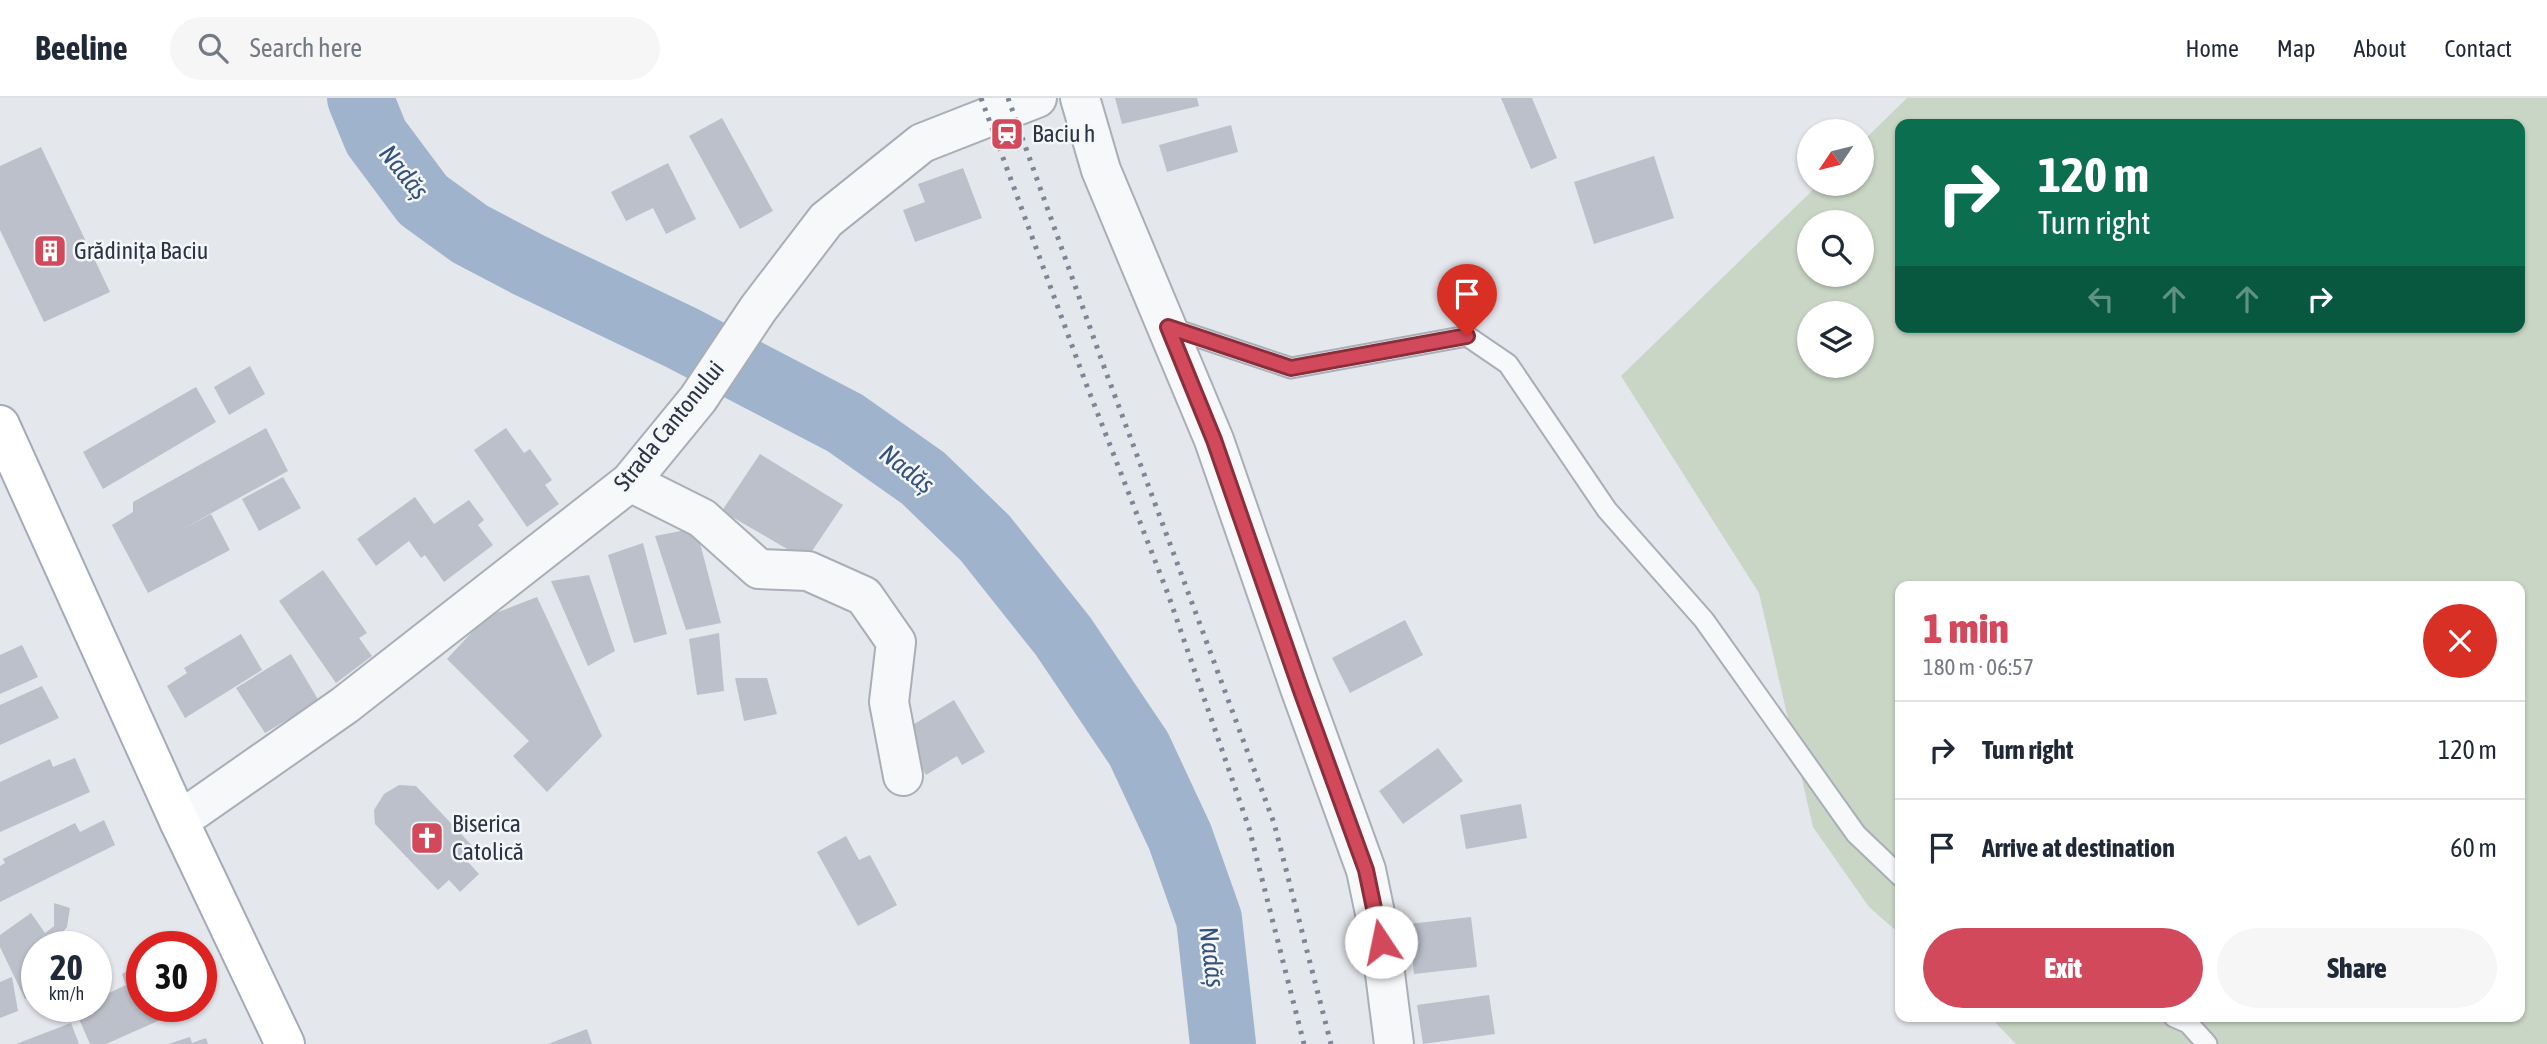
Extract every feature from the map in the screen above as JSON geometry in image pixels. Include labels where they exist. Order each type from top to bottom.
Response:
[{"type":"main road","points":[[0,425],[179,821],[285,1044]]},
{"type":"street","name":"Strada Cantonului","points":[[179,821],[345,705],[630,482],[698,399],[758,309],[826,220],[922,143],[1037,98]]},
{"type":"street","points":[[1080,98],[1101,170],[1214,440],[1366,870],[1381,942],[1394,1044]]},
{"type":"street","points":[[630,482],[702,519],[760,569],[808,571],[864,596],[896,642],[889,702],[903,776]]},
{"type":"lane","points":[[1168,327],[1291,368],[1467,336],[1508,364],[1607,510],[1703,620],[1856,834],[1895,871]]},
{"type":"lane","points":[[2186,1022],[2207,1044]]},
{"type":"green space","points":[[1907,98],[2547,98],[2547,1044],[2016,1044],[1995,1022],[2525,1022],[2525,581],[1895,581],[1895,930],[1869,907],[1813,827],[1759,593],[1621,376],[1807,196],[1874,196],[1874,130]]},
{"type":"building","points":[[1115,98],[1197,98],[1199,106],[1122,124]]},
{"type":"building","points":[[1501,98],[1532,98],[1557,158],[1531,169]]},
{"type":"building","points":[[722,118],[773,211],[740,229],[689,136]]},
{"type":"building","points":[[1231,125],[1238,152],[1167,172],[1159,145]]},
{"type":"building","name":"Grădinița Baciu","points":[[41,147],[110,292],[44,322],[0,230],[0,166]]},
{"type":"building","points":[[1654,156],[1674,218],[1594,244],[1574,182]]},
{"type":"building","points":[[668,163],[696,219],[666,234],[653,208],[626,221],[611,192]]},
{"type":"building","points":[[963,168],[982,218],[915,242],[903,210],[925,202],[918,184]]},
{"type":"building","points":[[250,366],[265,394],[229,415],[214,387]]},
{"type":"building","points":[[196,387],[216,422],[103,489],[83,452]]},
{"type":"building","points":[[266,428],[288,471],[179,531],[211,514],[230,550],[148,593],[112,525],[133,512],[133,502]]},
{"type":"building","points":[[506,428],[524,453],[530,449],[552,480],[545,485],[559,504],[527,527],[474,450]]},
{"type":"building","points":[[760,454],[843,505],[806,560],[722,511]]},
{"type":"building","points":[[283,477],[301,508],[259,531],[242,499]]},
{"type":"building","points":[[415,497],[434,524],[469,500],[484,520],[478,525],[493,545],[444,582],[425,555],[421,558],[409,541],[376,566],[357,539]]},
{"type":"building","points":[[696,528],[721,623],[686,630],[655,536]]},
{"type":"building","points":[[643,543],[667,634],[634,643],[608,555]]},
{"type":"building","points":[[323,570],[367,633],[359,638],[372,656],[336,683],[279,601]]},
{"type":"building","points":[[589,575],[615,651],[588,666],[551,581]]},
{"type":"building","points":[[537,597],[602,736],[547,792],[513,756],[529,741],[447,659],[486,617]]},
{"type":"building","points":[[1405,620],[1423,655],[1350,693],[1332,658]]},
{"type":"building","points":[[719,633],[724,691],[697,695],[689,639]]},
{"type":"building","points":[[241,634],[262,670],[185,718],[167,686],[187,673],[184,668]]},
{"type":"building","points":[[22,645],[38,677],[0,694],[0,655]]},
{"type":"building","points":[[291,654],[319,701],[265,733],[236,688]]},
{"type":"building","points":[[735,678],[767,678],[777,714],[744,721]]},
{"type":"building","points":[[42,686],[59,718],[0,745],[0,705]]},
{"type":"building","points":[[954,700],[985,752],[962,765],[957,756],[926,775],[901,732]]},
{"type":"building","points":[[1438,748],[1463,781],[1403,824],[1379,791]]},
{"type":"building","points":[[75,758],[90,792],[0,832],[0,782],[50,759],[53,767]]},
{"type":"building","name":"Biserica Catolică","points":[[399,785],[416,786],[478,852],[468,862],[479,874],[460,892],[449,880],[438,890],[375,824],[374,810],[384,794]]},
{"type":"building","points":[[1521,804],[1527,838],[1466,849],[1460,815]]},
{"type":"building","points":[[104,820],[115,845],[0,902],[0,866],[5,863],[3,859],[75,823],[80,832]]},
{"type":"building","points":[[846,836],[859,860],[870,855],[897,905],[858,926],[817,852]]},
{"type":"building","points":[[54,903],[70,908],[64,931],[48,931],[54,926]]},
{"type":"building","points":[[31,913],[44,931],[21,931],[21,991],[0,947],[0,935]]},
{"type":"building","points":[[1471,917],[1477,967],[1414,974],[1409,924]]},
{"type":"building","points":[[12,977],[18,1011],[0,1018],[0,982]]},
{"type":"building","points":[[126,985],[126,1022],[156,1022],[106,1044],[90,1044],[80,1022],[112,1022],[112,992]]},
{"type":"building","points":[[1489,995],[1495,1034],[1423,1044],[1417,1005]]},
{"type":"building","points":[[71,1023],[79,1044],[16,1044]]},
{"type":"building","points":[[587,1029],[592,1044],[548,1044]]},
{"type":"building","points":[[190,1037],[192,1043],[206,1038],[208,1044],[168,1044]]},
{"type":"waterway","name":"Nadăș","points":[[360,98],[376,137],[423,200],[470,234],[682,338],[845,423],[923,478],[985,538],[1063,636],[1139,749],[1180,837],[1209,919],[1223,1044]]},
{"type":"railway","points":[[981,98],[1085,381],[1168,594],[1249,828],[1304,1044]]},
{"type":"railway","points":[[1008,98],[1103,364],[1274,823],[1331,1044]]},
{"type":"place","name":"Baciu h","points":[[1007,134]]},
{"type":"place","name":"Grădinița Baciu","points":[[50,251]]},
{"type":"place","name":"Biserica Catolică","points":[[427,838]]},
{"type":"route","points":[[1381,942],[1366,870],[1214,440],[1168,327],[1291,368],[1467,336]]}]
